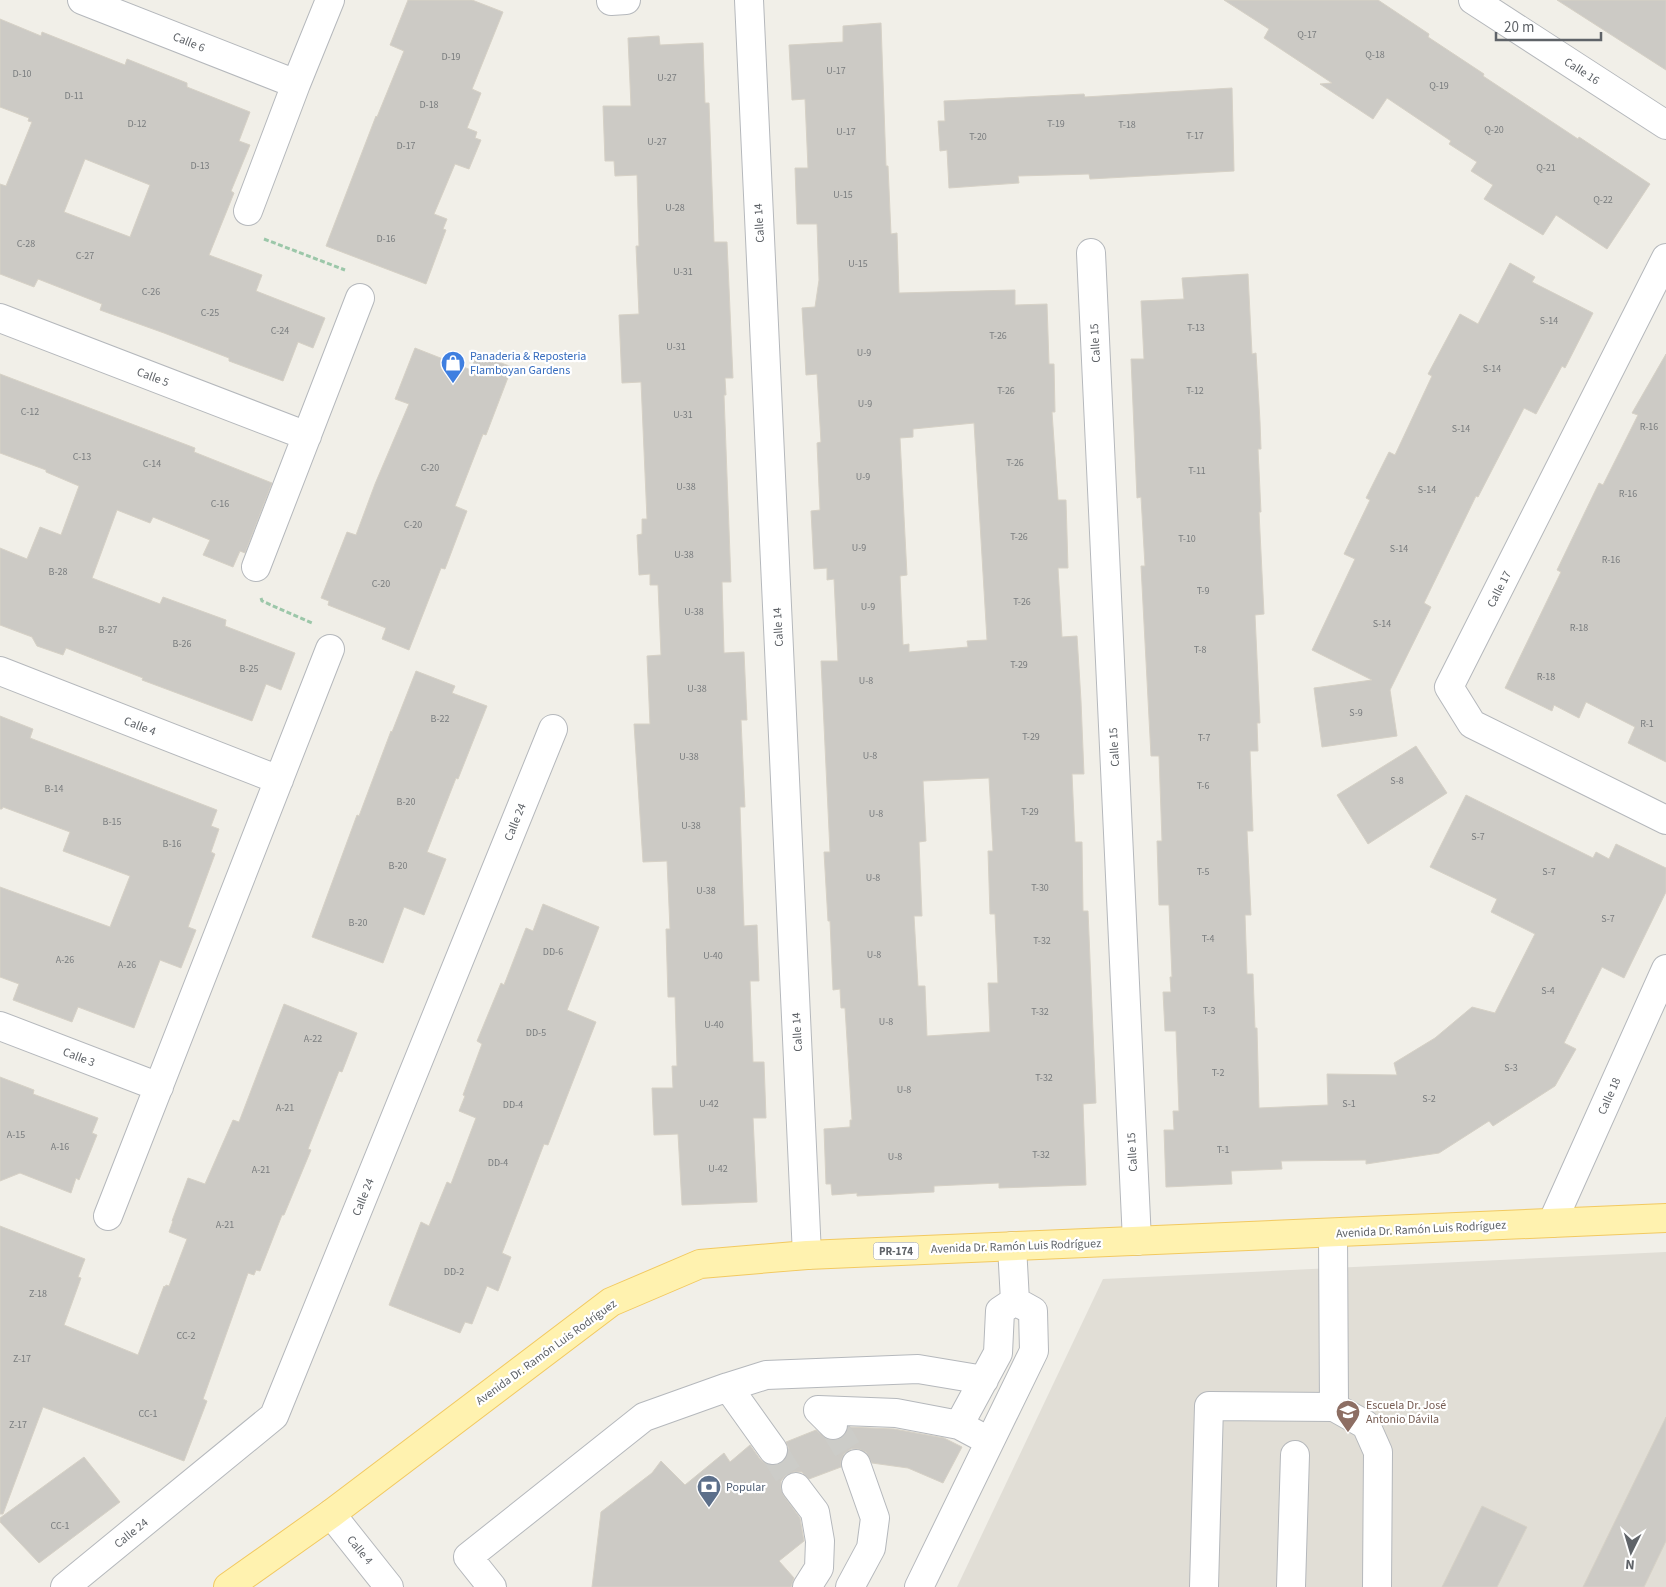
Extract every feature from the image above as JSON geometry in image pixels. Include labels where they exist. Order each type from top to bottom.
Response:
[{"type":"main road","name":"Avenida Dr. Ramón Luis Rodríguez","points":[[228,1587],[331,1514],[611,1302],[700,1264],[807,1255],[1666,1218]]},
{"type":"street","name":"Calle 6","points":[[82,0],[296,84]]},
{"type":"street","points":[[248,211],[330,0]]},
{"type":"street","name":"Calle 14","points":[[749,0],[807,1255]]},
{"type":"street","name":"Calle 16","points":[[1473,0],[1666,125]]},
{"type":"street","name":"Calle 15","points":[[1091,253],[1137,1241]]},
{"type":"street","name":"Calle 17","points":[[1666,258],[1449,687],[1472,724],[1666,820]]},
{"type":"street","points":[[256,567],[360,298]]},
{"type":"street","name":"Calle 5","points":[[0,318],[307,436]]},
{"type":"street","points":[[108,1216],[330,649]]},
{"type":"street","name":"Calle 4","points":[[0,671],[279,780]]},
{"type":"street","name":"Calle 24","points":[[65,1587],[274,1416],[553,729]]},
{"type":"street","name":"Calle 18","points":[[1552,1223],[1666,969]]},
{"type":"street","name":"Calle 3","points":[[0,1026],[159,1087]]},
{"type":"street","points":[[1333,1233],[1334,1407]]},
{"type":"street","points":[[1012,1246],[1015,1301]]},
{"type":"street","points":[[959,1425],[998,1353],[1000,1311],[1015,1301]]},
{"type":"street","points":[[919,1587],[1034,1351],[1033,1311],[1015,1301]]},
{"type":"street","points":[[492,1587],[468,1557],[644,1417],[766,1375],[918,1369],[984,1380]]},
{"type":"street","points":[[728,1387],[773,1450]]},
{"type":"street","points":[[1204,1587],[1209,1406],[1334,1407],[1366,1425],[1378,1452],[1378,1587]]},
{"type":"street","points":[[833,1425],[818,1410],[896,1413],[959,1425],[989,1441]]},
{"type":"street","points":[[1291,1587],[1295,1455]]},
{"type":"street","points":[[850,1587],[871,1548],[876,1518],[856,1464]]},
{"type":"street","points":[[796,1487],[814,1512],[820,1542],[818,1568],[807,1587]]},
{"type":"street","name":"Calle 4","points":[[331,1514],[389,1587]]},
{"type":"path","points":[[248,211],[255,235],[359,275],[360,298]]},
{"type":"path","points":[[256,567],[262,601],[330,631],[330,649]]},
{"type":"shaded area","name":"Escuela Dr. José Antonio Dávila","points":[[1666,1252],[1666,1587],[957,1587],[1103,1279]]},
{"type":"building","points":[[408,0],[472,0],[503,12],[472,89],[481,93],[467,128],[477,132],[475,138],[481,140],[469,169],[455,164],[434,214],[447,219],[443,229],[446,230],[426,284],[326,246],[376,116],[404,51],[390,45]]},
{"type":"building","points":[[1224,0],[1378,0],[1429,34],[1428,37],[1484,74],[1483,76],[1650,184],[1607,249],[1556,215],[1543,235],[1484,199],[1493,185],[1471,171],[1477,162],[1449,144],[1451,141],[1387,98],[1373,119],[1320,84],[1332,83],[1264,38],[1269,29]]},
{"type":"building","points":[[1557,0],[1666,0],[1666,70]]},
{"type":"building","points":[[0,19],[41,36],[42,32],[125,65],[127,59],[187,83],[187,87],[250,112],[239,141],[250,145],[231,191],[234,193],[209,255],[262,275],[256,291],[325,318],[313,348],[298,342],[283,381],[229,361],[229,358],[100,310],[102,304],[38,279],[34,287],[0,274],[0,184],[6,186],[32,122],[28,121],[29,118],[0,107]],"holes":[[[85,159],[150,185],[130,237],[64,212]]]},
{"type":"building","points":[[881,23],[886,166],[888,166],[891,234],[897,233],[899,293],[1015,290],[1015,305],[1047,304],[1049,364],[1054,364],[1055,412],[1052,412],[1058,500],[1066,500],[1068,568],[1058,568],[1062,637],[1077,636],[1081,701],[1084,774],[1072,774],[1075,842],[1082,842],[1083,911],[1088,911],[1096,1103],[1083,1104],[1086,1185],[999,1188],[999,1183],[934,1186],[934,1192],[857,1196],[857,1193],[832,1195],[831,1184],[826,1184],[824,1129],[850,1127],[850,1120],[852,1120],[845,1008],[841,1008],[840,989],[833,990],[824,852],[830,852],[821,661],[838,661],[834,579],[827,580],[827,568],[814,569],[811,511],[820,510],[817,443],[821,442],[817,374],[806,375],[802,308],[815,307],[819,280],[817,224],[797,224],[795,168],[808,168],[805,99],[792,100],[789,45],[843,42],[843,26]],"holes":[[[974,423],[987,640],[967,641],[968,647],[909,652],[909,644],[903,645],[900,576],[907,575],[900,438],[913,437],[913,429]],[[989,778],[993,851],[988,851],[990,914],[995,914],[998,983],[988,983],[990,1032],[927,1036],[925,986],[918,986],[914,916],[922,916],[919,842],[926,841],[923,781]]]},
{"type":"building","points":[[659,36],[660,45],[703,43],[705,103],[709,103],[714,242],[727,242],[733,378],[725,378],[726,395],[724,395],[731,582],[722,582],[724,653],[744,652],[747,720],[741,720],[745,807],[740,807],[744,926],[757,925],[759,981],[750,981],[753,1062],[764,1062],[766,1118],[753,1118],[757,1202],[682,1205],[678,1134],[654,1135],[652,1088],[673,1088],[672,1066],[677,1066],[675,997],[668,997],[666,929],[670,929],[667,861],[643,862],[634,724],[650,724],[647,656],[661,655],[658,585],[650,585],[650,574],[639,575],[637,535],[642,534],[642,519],[647,519],[641,382],[622,383],[619,315],[639,314],[636,246],[639,246],[637,175],[615,176],[614,161],[605,161],[603,106],[631,106],[628,38]]},
{"type":"building","points":[[1232,88],[1234,171],[1090,179],[1089,174],[1018,176],[1019,183],[949,188],[947,150],[940,151],[938,121],[945,121],[944,101],[1084,94],[1085,97]]},
{"type":"building","points":[[1510,263],[1535,277],[1532,282],[1593,313],[1565,368],[1562,366],[1536,414],[1524,408],[1478,497],[1476,496],[1424,603],[1431,607],[1390,690],[1397,736],[1322,747],[1314,688],[1372,680],[1312,650],[1355,559],[1344,554],[1370,500],[1366,498],[1389,452],[1395,455],[1432,376],[1428,374],[1460,314],[1478,324]]},
{"type":"building","points":[[1248,274],[1252,354],[1256,353],[1260,422],[1261,449],[1258,449],[1261,512],[1259,512],[1264,614],[1255,615],[1260,723],[1257,723],[1258,751],[1250,751],[1253,831],[1247,831],[1251,915],[1245,915],[1247,974],[1253,974],[1255,1028],[1257,1028],[1259,1108],[1328,1105],[1327,1074],[1397,1075],[1394,1063],[1435,1038],[1472,1007],[1495,1013],[1535,934],[1491,912],[1497,899],[1430,867],[1466,795],[1593,858],[1596,852],[1609,859],[1616,844],[1666,868],[1666,892],[1624,978],[1602,967],[1564,1043],[1576,1049],[1555,1086],[1493,1126],[1489,1121],[1439,1153],[1366,1164],[1366,1160],[1281,1161],[1282,1169],[1231,1171],[1232,1184],[1166,1187],[1164,1130],[1174,1130],[1173,1111],[1179,1111],[1176,1031],[1165,1031],[1163,992],[1171,992],[1170,977],[1172,977],[1169,905],[1159,905],[1157,841],[1162,841],[1159,756],[1151,756],[1141,566],[1145,566],[1141,497],[1137,498],[1131,359],[1144,359],[1141,301],[1184,299],[1182,278]]},
{"type":"building","points":[[415,348],[471,370],[477,354],[512,367],[486,435],[483,434],[455,506],[467,511],[445,569],[441,568],[409,650],[382,639],[386,628],[328,605],[329,601],[321,598],[347,532],[356,535],[375,484],[409,404],[395,399]]},
{"type":"building","points":[[1666,354],[1666,762],[1628,743],[1635,727],[1586,702],[1579,718],[1554,705],[1552,711],[1505,688],[1561,572],[1557,570],[1599,483],[1603,485],[1638,415],[1632,413]]},
{"type":"building","points":[[0,374],[195,448],[194,452],[272,483],[245,553],[240,551],[233,567],[203,555],[210,540],[153,517],[150,523],[117,510],[92,578],[160,604],[163,597],[226,620],[225,626],[295,653],[281,690],[266,684],[252,721],[142,680],[143,678],[66,648],[63,655],[37,646],[32,637],[0,625],[0,548],[27,559],[40,527],[61,535],[79,486],[46,472],[46,470],[0,453]]},
{"type":"building","points":[[416,671],[455,686],[452,693],[487,706],[427,852],[446,859],[424,915],[404,907],[383,963],[312,937],[357,815],[359,816]]},
{"type":"building","points":[[0,716],[33,729],[30,738],[217,810],[211,826],[219,829],[211,852],[215,854],[188,927],[196,930],[181,968],[160,960],[134,1028],[78,1007],[72,1022],[13,1000],[19,984],[0,977],[0,887],[110,927],[130,876],[63,851],[70,832],[3,807],[0,809]]},
{"type":"building","points":[[1416,746],[1447,793],[1368,844],[1337,795]]},
{"type":"building","points":[[543,904],[599,927],[567,1010],[596,1022],[548,1145],[544,1144],[502,1253],[511,1257],[498,1291],[487,1286],[472,1324],[465,1322],[460,1333],[389,1305],[421,1222],[429,1226],[447,1182],[451,1184],[476,1118],[459,1111],[482,1044],[477,1041],[501,983],[504,985],[526,928],[533,931]]},
{"type":"building","points":[[284,1004],[357,1033],[342,1072],[339,1071],[308,1149],[311,1150],[260,1271],[256,1270],[254,1275],[248,1273],[203,1399],[207,1401],[184,1461],[43,1407],[3,1514],[0,1514],[0,1226],[85,1259],[78,1277],[81,1278],[64,1325],[138,1355],[164,1286],[169,1286],[187,1239],[169,1232],[188,1178],[205,1184],[233,1120],[239,1122]]},
{"type":"building","points":[[0,1077],[34,1090],[33,1094],[98,1118],[92,1133],[97,1135],[79,1180],[76,1178],[71,1193],[20,1173],[0,1181]]},
{"type":"building","points":[[1666,1417],[1666,1541],[1644,1587],[1583,1587]]},
{"type":"building","name":"Popular","points":[[848,1427],[894,1429],[944,1438],[962,1447],[943,1483],[908,1468],[872,1463],[866,1452],[858,1449],[851,1449],[844,1454],[841,1467],[809,1479],[802,1472],[786,1475],[781,1481],[781,1489],[800,1518],[804,1541],[779,1561],[794,1578],[791,1587],[592,1587],[601,1512],[652,1473],[661,1461],[685,1485],[724,1453],[730,1462],[750,1445],[766,1464],[775,1465],[782,1463],[787,1457],[789,1449],[786,1442],[816,1430],[828,1440],[837,1440],[844,1436]]},
{"type":"building","points":[[84,1457],[120,1502],[39,1563],[0,1522],[0,1518]]},
{"type":"building","points":[[1482,1506],[1527,1527],[1497,1587],[1442,1587]]},
{"type":"tunnel","points":[[833,1425],[856,1464]]},
{"type":"tunnel","points":[[773,1450],[796,1487]]},
{"type":"place","name":"Panaderia & Reposteria Flamboyan Gardens","points":[[453,384]]},
{"type":"place","name":"Escuela Dr. José Antonio Dávila","points":[[1348,1433]]},
{"type":"place","name":"Popular","points":[[709,1508]]}]
